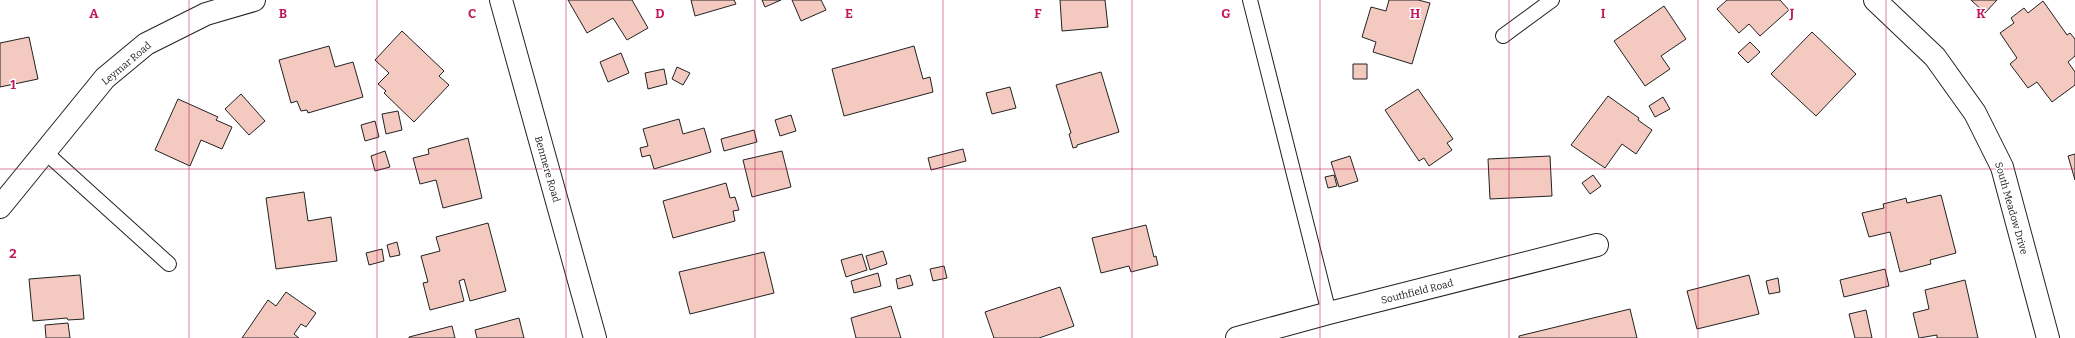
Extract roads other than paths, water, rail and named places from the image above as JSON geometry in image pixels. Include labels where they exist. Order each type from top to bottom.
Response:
[{"type":"street","name":"Leymar Road","points":[[0,207],[105,78],[146,44],[206,14],[254,0]]},
{"type":"street","name":"Benmere Road","points":[[501,0],[595,338]]},
{"type":"street","name":"South Meadow Drive","points":[[1874,0],[1935,57],[1975,113],[2002,167],[2048,338]]},
{"type":"street","name":"Southfield Road","points":[[1237,338],[1597,245]]},
{"type":"lane","points":[[1250,0],[1330,313]]},
{"type":"lane","points":[[1503,36],[1552,0]]},
{"type":"lane","points":[[45,152],[169,264]]}]
